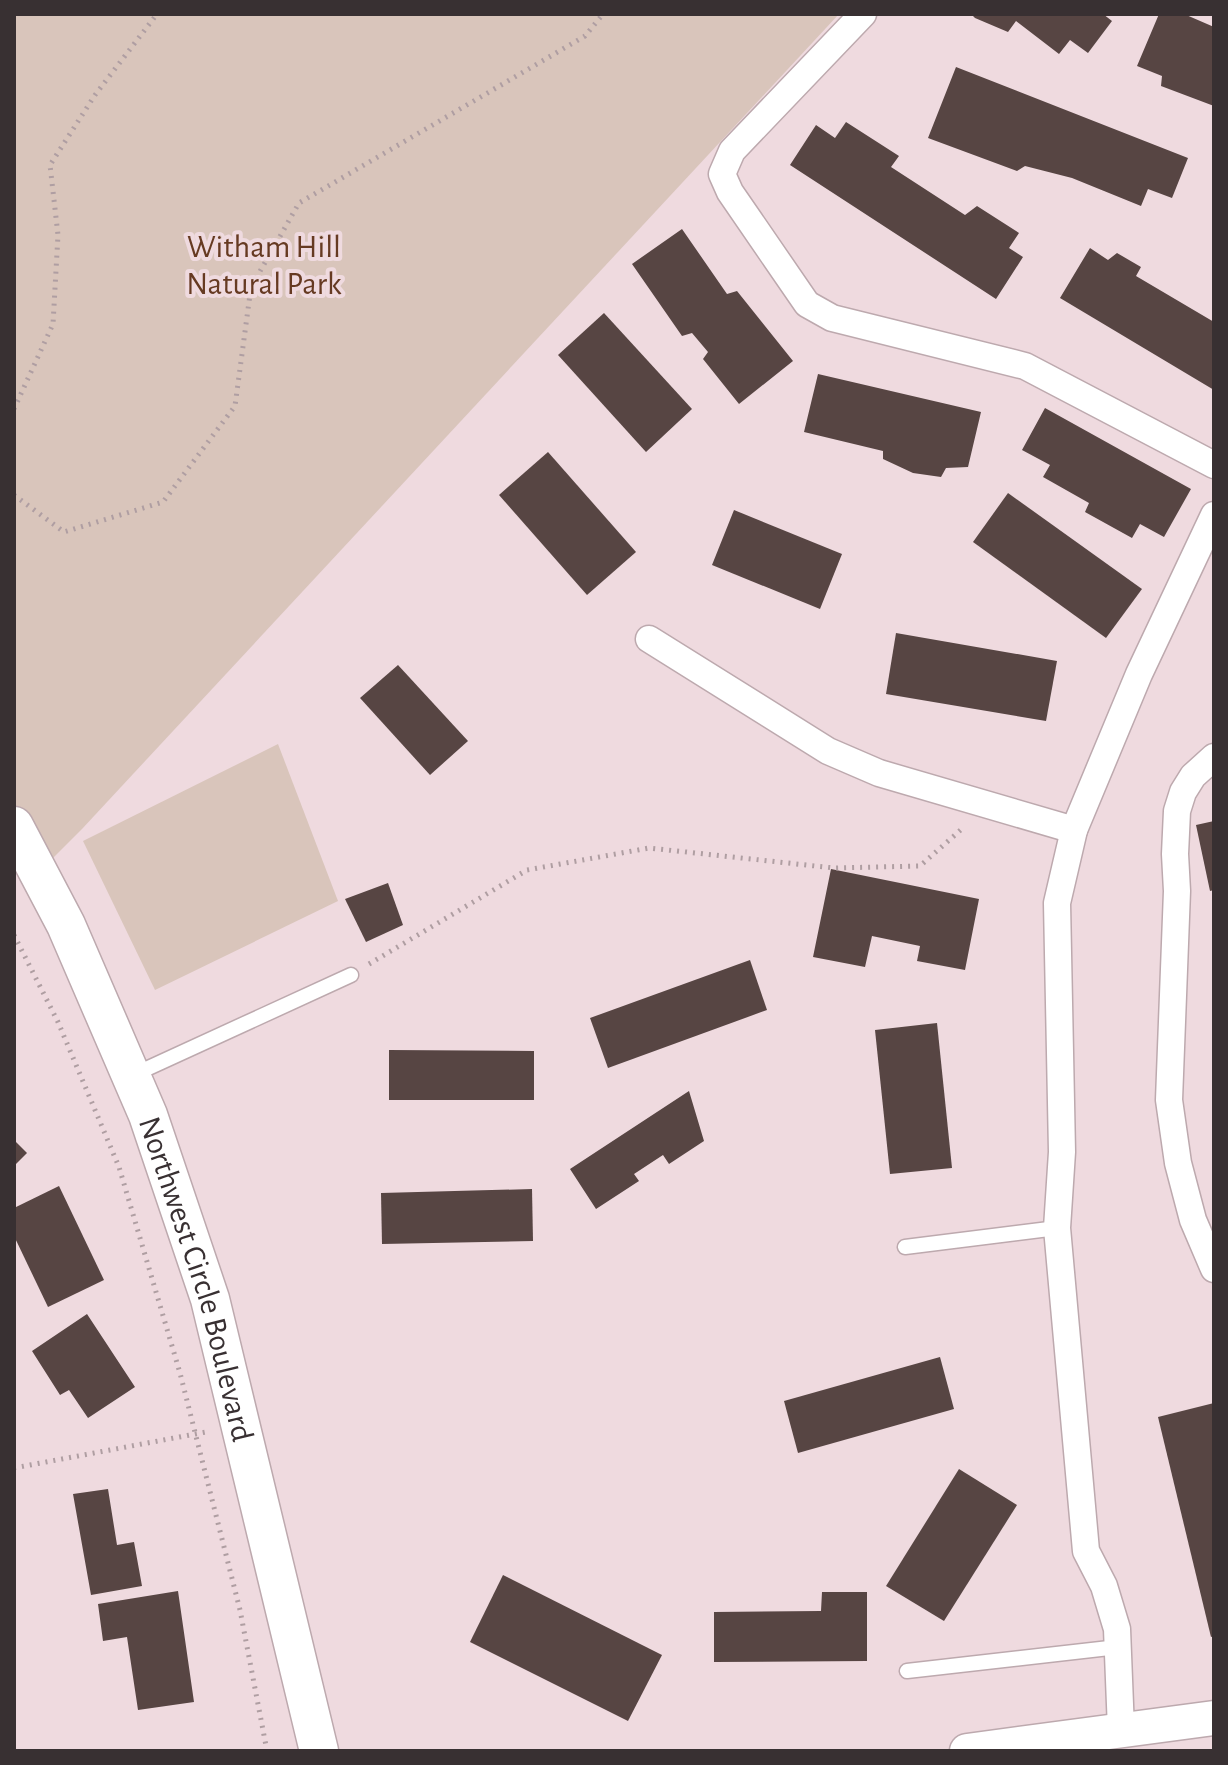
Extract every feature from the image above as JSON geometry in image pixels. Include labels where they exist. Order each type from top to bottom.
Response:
[{"type":"main road","name":"Northwest Circle Boulevard","points":[[14,826],[66,925],[148,1115],[210,1299],[319,1751]]},
{"type":"street","points":[[863,14],[732,151],[722,174],[730,192],[807,304],[832,318],[1025,366],[1214,465]]},
{"type":"street","points":[[1115,1738],[1117,1629],[1104,1586],[1086,1551],[1057,1228],[1062,1152],[1057,903],[1074,830],[1139,674],[1214,515]]},
{"type":"street","points":[[649,639],[828,751],[879,773],[1074,830]]},
{"type":"street","points":[[1214,757],[1193,776],[1183,792],[1177,811],[1169,1100],[1178,1163],[1193,1220],[1214,1269]]},
{"type":"street","points":[[967,1751],[1052,1746],[1115,1738],[1214,1718]]},
{"type":"lane","points":[[131,1076],[351,975]]},
{"type":"lane","points":[[905,1247],[1057,1228]]},
{"type":"lane","points":[[907,1671],[1118,1647]]},
{"type":"path","points":[[14,409],[53,324],[58,235],[50,165],[95,95],[157,14]]},
{"type":"path","points":[[14,495],[64,532],[163,502],[235,406],[251,287],[299,203],[585,36],[603,14]]},
{"type":"path","points":[[351,975],[527,870],[649,848],[834,868],[920,866],[988,805]]},
{"type":"path","points":[[14,935],[58,1022],[119,1167],[195,1434],[240,1610],[267,1751]]},
{"type":"path","points":[[14,1468],[240,1426]]},
{"type":"green space","name":"Witham Hill Natural Park","points":[[14,14],[839,14],[38,873],[14,826]]},
{"type":"green space","points":[[278,744],[338,901],[155,990],[83,841]]},
{"type":"building","points":[[971,14],[1103,14],[1112,21],[1088,53],[1070,40],[1059,54],[1016,21],[1008,32]]},
{"type":"building","points":[[1159,14],[1184,14],[1214,27],[1214,106],[1161,86],[1162,76],[1137,66]]},
{"type":"building","points":[[956,67],[1188,158],[1172,198],[1148,189],[1141,206],[1072,178],[1025,166],[1017,171],[928,138]]},
{"type":"building","points":[[846,122],[899,156],[891,167],[965,215],[977,206],[1019,233],[1009,248],[1023,257],[996,299],[790,165],[816,125],[835,138]]},
{"type":"building","points":[[682,229],[727,294],[737,291],[793,361],[739,404],[703,359],[708,352],[692,333],[682,336],[632,264]]},
{"type":"building","points":[[1090,248],[1108,260],[1117,253],[1141,267],[1136,276],[1214,322],[1214,390],[1060,298]]},
{"type":"building","points":[[604,313],[692,409],[646,452],[558,355]]},
{"type":"building","points":[[818,374],[981,412],[968,467],[946,468],[941,477],[913,473],[883,459],[883,451],[804,432]]},
{"type":"building","points":[[1045,408],[1191,489],[1164,537],[1140,524],[1132,538],[1085,512],[1089,503],[1043,477],[1050,465],[1022,450]]},
{"type":"building","points":[[548,452],[636,552],[587,595],[499,495]]},
{"type":"building","points":[[1008,493],[1142,589],[1106,638],[973,542]]},
{"type":"building","points":[[734,510],[842,554],[820,609],[712,565]]},
{"type":"building","points":[[896,633],[1057,661],[1046,721],[886,694]]},
{"type":"building","points":[[398,665],[468,741],[430,775],[360,698]]},
{"type":"building","points":[[1214,821],[1214,890],[1210,891],[1196,825]]},
{"type":"building","points":[[831,869],[979,899],[965,970],[917,961],[920,946],[872,936],[865,967],[813,957]]},
{"type":"building","points":[[388,883],[403,925],[366,942],[345,899]]},
{"type":"building","points":[[750,960],[767,1010],[608,1068],[590,1018]]},
{"type":"building","points":[[937,1023],[952,1168],[890,1174],[875,1030]]},
{"type":"building","points":[[389,1050],[534,1051],[534,1100],[389,1100]]},
{"type":"building","points":[[689,1091],[704,1141],[669,1164],[663,1155],[634,1174],[639,1181],[596,1209],[570,1169]]},
{"type":"building","points":[[14,1140],[27,1153],[14,1166]]},
{"type":"building","points":[[59,1186],[104,1280],[48,1307],[14,1236],[14,1208]]},
{"type":"building","points":[[532,1189],[533,1241],[382,1244],[381,1193]]},
{"type":"building","points":[[87,1314],[135,1387],[88,1418],[69,1390],[60,1395],[32,1351]]},
{"type":"building","points":[[940,1357],[954,1409],[798,1453],[784,1401]]},
{"type":"building","points":[[1214,1403],[1214,1636],[1211,1637],[1158,1417]]},
{"type":"building","points":[[959,1469],[1017,1505],[944,1621],[886,1586]]},
{"type":"building","points":[[108,1489],[117,1545],[134,1542],[142,1586],[91,1595],[73,1494]]},
{"type":"building","points":[[503,1575],[662,1655],[628,1721],[470,1642]]},
{"type":"building","points":[[178,1591],[194,1702],[138,1710],[127,1637],[103,1641],[98,1604]]},
{"type":"building","points":[[822,1592],[867,1592],[867,1661],[714,1662],[714,1612],[821,1611]]}]
